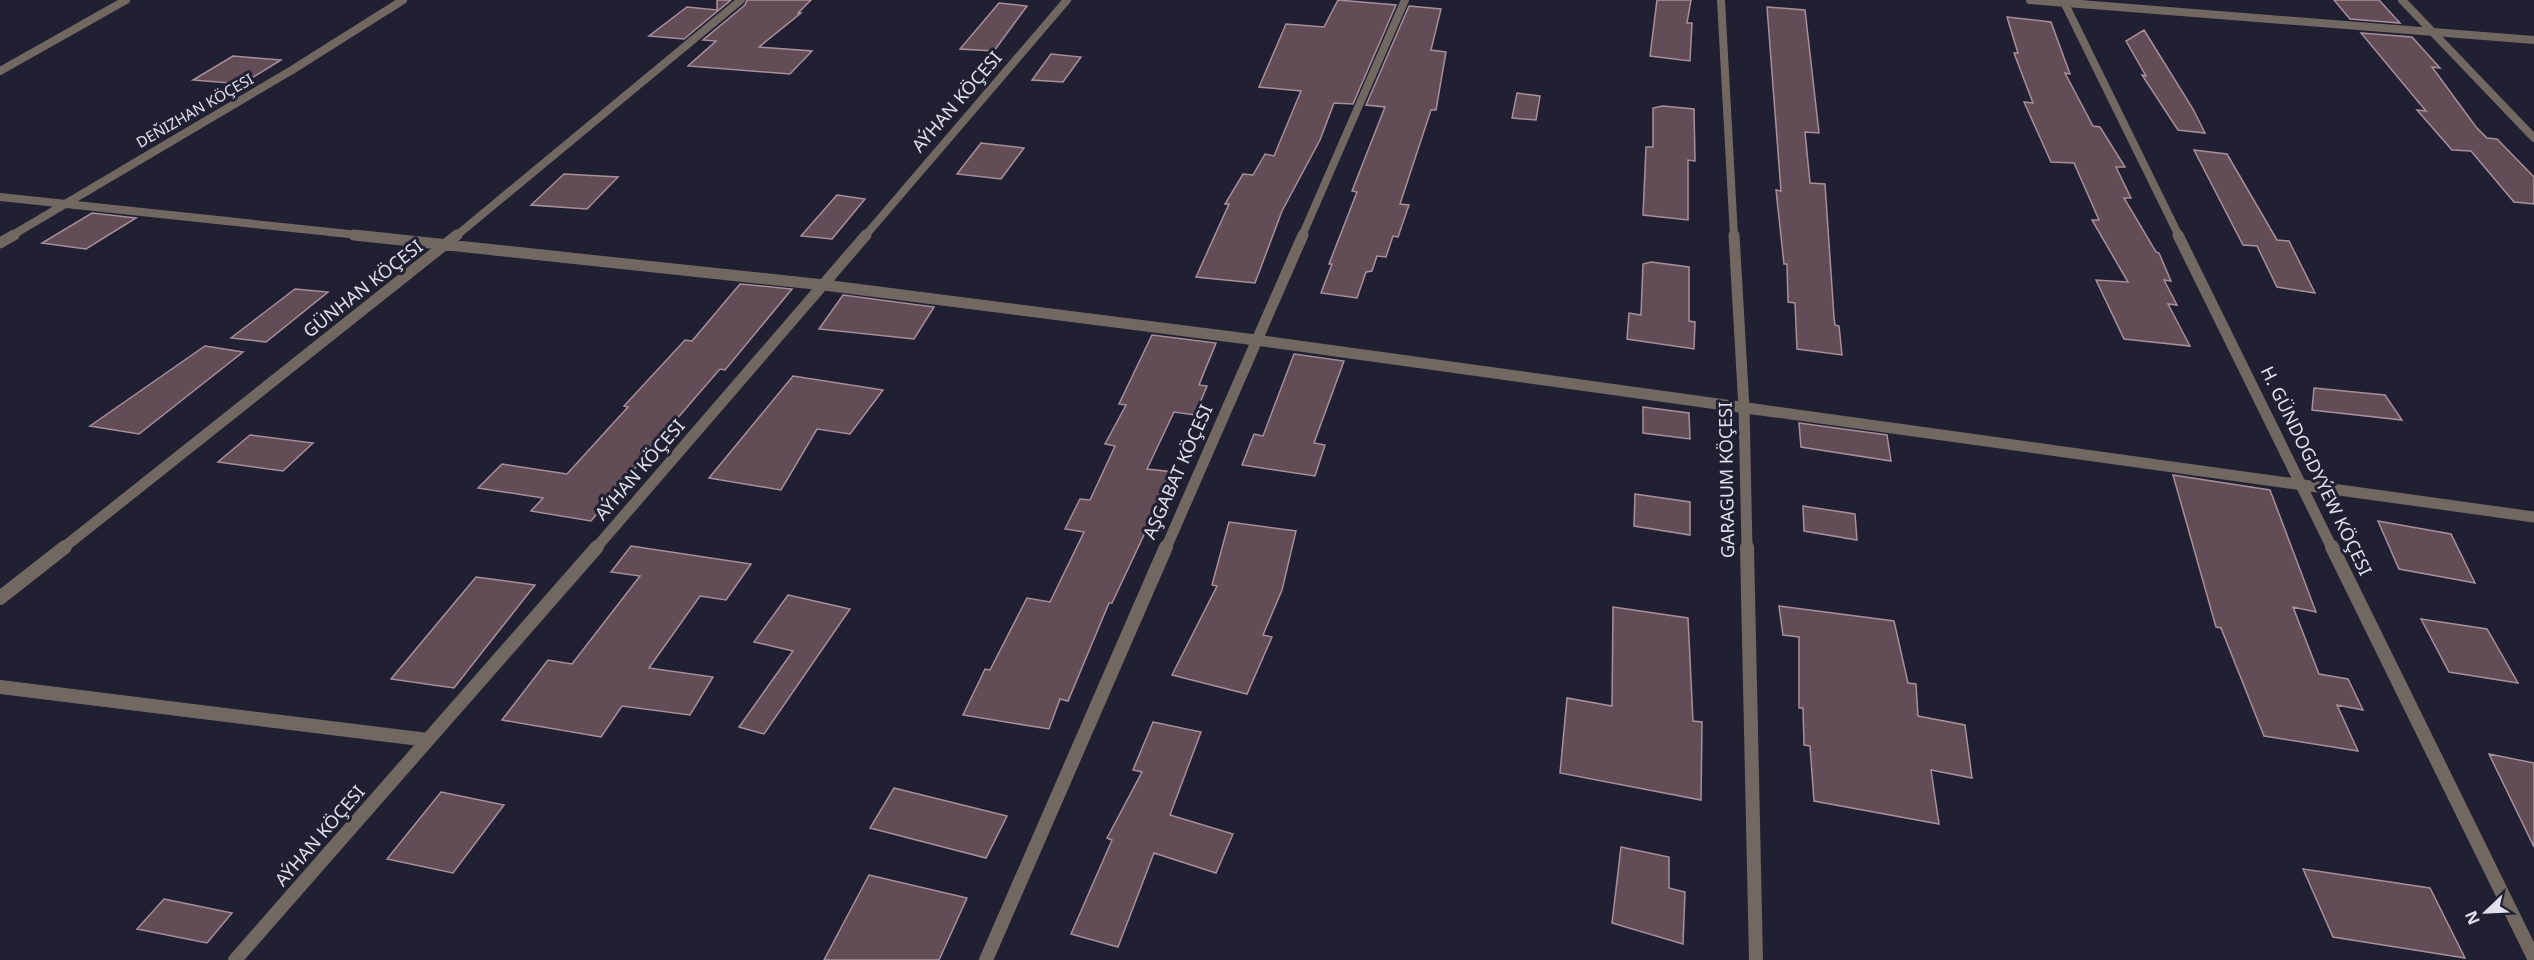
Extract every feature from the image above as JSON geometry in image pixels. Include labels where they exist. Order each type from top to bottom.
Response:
[{"type":"street","points":[[0,71],[126,0]]},
{"type":"street","name":"DEŇIZHAN KÖÇESI","points":[[0,243],[292,70],[403,0]]},
{"type":"street","name":"GÜNHAN KÖÇESI","points":[[0,598],[445,245],[741,0]]},
{"type":"street","name":"AÝHAN KÖÇESI","points":[[235,960],[824,285],[1067,0]]},
{"type":"street","name":"AŞGABAT KÖÇESI","points":[[986,960],[1405,0]]},
{"type":"street","name":"GARAGUM KÖÇESI","points":[[1721,0],[1743,408],[1756,960]]},
{"type":"street","points":[[2030,0],[2534,40]]},
{"type":"street","points":[[2402,0],[2534,138]]},
{"type":"street","name":"H. GÜNDOGDYÝEW KÖÇESI","points":[[2064,1],[2534,958]]},
{"type":"street","points":[[0,197],[824,285],[1256,340],[2534,516]]},
{"type":"street","points":[[0,687],[428,740]]},
{"type":"building","points":[[717,0],[731,0],[684,39],[649,36],[687,7],[717,10]]},
{"type":"building","points":[[747,0],[811,0],[798,13],[801,13],[759,47],[812,51],[790,74],[688,66],[716,41],[703,40],[745,5]]},
{"type":"building","points":[[1338,0],[1396,5],[1353,104],[1334,103],[1320,140],[1282,211],[1255,283],[1196,277],[1229,204],[1225,204],[1243,174],[1253,175],[1265,154],[1274,156],[1301,91],[1259,87],[1286,24],[1324,27]]},
{"type":"building","points":[[1657,0],[1691,0],[1687,23],[1692,23],[1690,61],[1650,56]]},
{"type":"building","points":[[2334,0],[2379,0],[2400,23],[2350,19]]},
{"type":"building","points":[[999,3],[1027,6],[994,51],[960,49]]},
{"type":"building","points":[[1409,6],[1441,9],[1431,50],[1446,52],[1436,110],[1431,110],[1400,204],[1409,205],[1398,237],[1393,236],[1386,257],[1377,256],[1372,271],[1366,272],[1357,298],[1321,293],[1332,264],[1329,264],[1357,192],[1352,191],[1385,107],[1366,105]]},
{"type":"building","points":[[1767,7],[1805,10],[1819,133],[1805,132],[1810,183],[1825,184],[1834,317],[1835,325],[1839,326],[1842,355],[1797,349],[1795,303],[1788,302],[1787,264],[1784,264],[1776,190],[1781,191]]},
{"type":"building","points":[[2007,17],[2051,22],[2070,74],[2065,73],[2093,126],[2100,127],[2125,167],[2116,167],[2131,198],[2124,198],[2156,252],[2159,253],[2171,281],[2164,280],[2177,305],[2168,304],[2190,346],[2124,339],[2096,280],[2128,282],[2092,220],[2099,220],[2074,163],[2051,162],[2024,102],[2033,103],[2014,53],[2018,53]]},
{"type":"building","points":[[2144,30],[2193,109],[2205,133],[2178,130],[2142,75],[2146,76],[2126,41]]},
{"type":"building","points":[[2361,33],[2412,37],[2440,68],[2432,67],[2476,127],[2487,138],[2497,139],[2534,177],[2534,204],[2514,202],[2471,151],[2452,150],[2417,110],[2426,111]]},
{"type":"building","points":[[1051,54],[1081,57],[1063,82],[1032,80]]},
{"type":"building","points":[[233,56],[281,60],[242,84],[193,80]]},
{"type":"building","points":[[1517,93],[1540,96],[1536,120],[1512,118]]},
{"type":"building","points":[[1663,106],[1694,109],[1695,161],[1688,160],[1688,220],[1643,215],[1646,147],[1653,147],[1653,108]]},
{"type":"building","points":[[981,143],[1024,148],[1001,179],[957,174]]},
{"type":"building","points":[[2194,150],[2227,154],[2277,240],[2289,241],[2315,293],[2277,287],[2257,246],[2243,245]]},
{"type":"building","points":[[564,174],[618,177],[587,209],[531,205]]},
{"type":"building","points":[[837,195],[865,199],[832,239],[801,236]]},
{"type":"building","points":[[92,213],[136,218],[86,249],[42,243]]},
{"type":"building","points":[[1651,262],[1689,267],[1689,321],[1695,322],[1694,349],[1627,339],[1629,313],[1641,315],[1643,264]]},
{"type":"building","points":[[740,284],[792,289],[725,370],[720,369],[591,521],[531,511],[543,498],[478,488],[502,464],[567,474],[628,407],[624,406],[685,340],[692,341]]},
{"type":"building","points":[[295,289],[328,292],[266,342],[231,338]]},
{"type":"building","points":[[843,295],[934,307],[914,339],[819,329]]},
{"type":"building","points":[[1152,335],[1216,343],[1199,385],[1207,386],[1195,415],[1174,412],[1147,469],[1174,472],[1162,503],[1159,503],[1112,603],[1109,603],[1068,701],[1060,699],[1049,729],[963,715],[985,669],[990,670],[1027,598],[1050,602],[1084,532],[1065,529],[1080,499],[1090,500],[1115,446],[1105,444],[1126,405],[1119,404]]},
{"type":"building","points":[[205,346],[243,352],[139,434],[90,426]]},
{"type":"building","points":[[1294,354],[1344,361],[1314,443],[1325,445],[1315,476],[1242,465],[1254,434],[1263,436]]},
{"type":"building","points":[[793,376],[883,390],[850,434],[817,429],[781,490],[709,478]]},
{"type":"building","points":[[2314,388],[2385,395],[2402,420],[2312,410]]},
{"type":"building","points":[[1643,407],[1689,413],[1690,439],[1643,433]]},
{"type":"building","points":[[1799,423],[1887,435],[1891,461],[1801,447]]},
{"type":"building","points":[[250,435],[313,443],[283,471],[218,462]]},
{"type":"building","points":[[2173,475],[2270,490],[2316,612],[2293,607],[2319,674],[2348,679],[2363,710],[2337,705],[2358,751],[2264,736],[2221,628],[2216,627]]},
{"type":"building","points":[[1635,494],[1690,502],[1690,535],[1634,526]]},
{"type":"building","points":[[1803,506],[1855,514],[1857,540],[1804,531]]},
{"type":"building","points":[[2378,521],[2451,534],[2475,583],[2399,569]]},
{"type":"building","points":[[1229,522],[1296,531],[1282,590],[1263,635],[1272,637],[1247,694],[1172,675],[1217,586],[1212,585]]},
{"type":"building","points":[[631,546],[751,564],[726,600],[700,596],[649,668],[713,677],[690,715],[622,706],[601,737],[502,720],[548,660],[572,664],[640,576],[611,572]]},
{"type":"building","points":[[476,577],[535,585],[454,688],[391,679]]},
{"type":"building","points":[[788,595],[850,609],[764,734],[739,727],[793,651],[754,642]]},
{"type":"building","points":[[1779,606],[1894,621],[1908,683],[1916,684],[1918,716],[1965,725],[1972,778],[1931,770],[1939,824],[1814,801],[1810,746],[1804,745],[1803,708],[1799,708],[1799,637],[1783,635]]},
{"type":"building","points":[[1613,607],[1688,618],[1693,721],[1702,722],[1701,800],[1560,773],[1567,698],[1612,706]]},
{"type":"building","points":[[2421,619],[2487,629],[2518,683],[2449,672]]},
{"type":"building","points":[[1153,722],[1201,732],[1170,815],[1233,834],[1216,873],[1154,853],[1118,947],[1071,934],[1112,840],[1107,838],[1142,772],[1133,770]]},
{"type":"building","points":[[2489,754],[2534,763],[2534,847]]},
{"type":"building","points":[[894,788],[1007,816],[986,858],[870,828]]},
{"type":"building","points":[[441,792],[504,805],[453,873],[387,859]]},
{"type":"building","points":[[1621,847],[1669,857],[1669,888],[1685,892],[1683,944],[1612,923]]},
{"type":"building","points":[[2303,869],[2430,888],[2465,958],[2333,937]]},
{"type":"building","points":[[869,875],[967,898],[939,960],[824,960]]},
{"type":"building","points":[[164,899],[232,913],[207,943],[137,929]]}]
